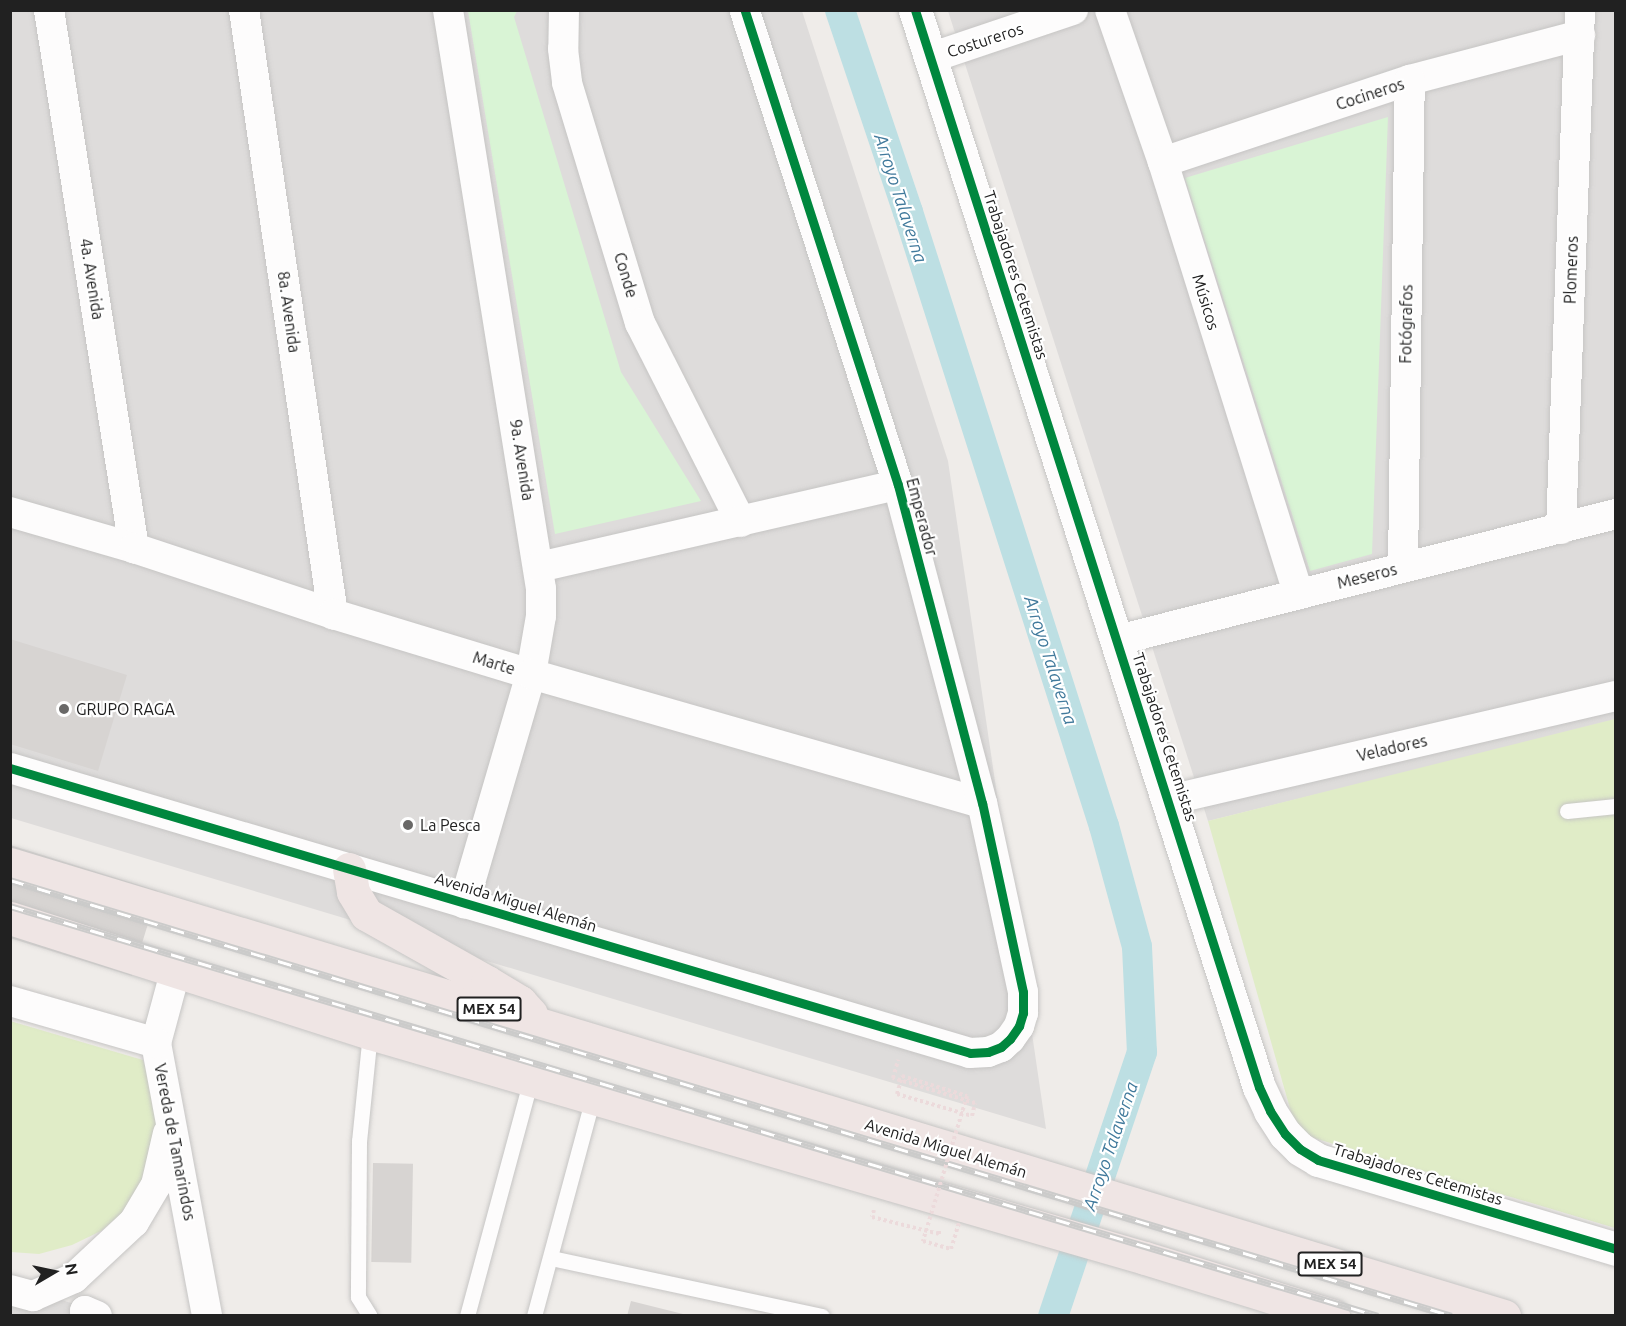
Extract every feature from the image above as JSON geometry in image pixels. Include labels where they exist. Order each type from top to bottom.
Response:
[{"type":"highway","name":"Avenida Miguel Alemán","points":[[10,864],[1504,1316]]},
{"type":"highway","points":[[350,869],[353,892],[366,914],[520,1002],[540,1024]]},
{"type":"highway","points":[[10,918],[176,969],[370,1033],[593,1097],[957,1213],[1145,1258],[1333,1316]]},
{"type":"street","name":"4a. Avenida","points":[[49,10],[134,548]]},
{"type":"street","name":"8a. Avenida","points":[[244,10],[333,614]]},
{"type":"street","name":"9a. Avenida","points":[[448,10],[539,567],[541,616],[531,674],[464,903]]},
{"type":"street","name":"Conde","points":[[564,10],[563,49],[567,83],[640,323],[741,522]]},
{"type":"street","name":"Emperador","points":[[745,10],[898,485],[982,803],[1023,992],[1023,1013],[1019,1026],[1010,1039]]},
{"type":"street","name":"Trabajadores Cetemistas","points":[[915,10],[1259,1087],[1285,1134],[1300,1149],[1318,1160],[1616,1249]]},
{"type":"street","name":"Costureros","points":[[930,58],[1073,10]]},
{"type":"street","name":"Músicos","points":[[1110,10],[1163,162],[1298,594]]},
{"type":"street","name":"Cocineros","points":[[1163,162],[1580,23]]},
{"type":"street","name":"Plomeros","points":[[1561,529],[1580,23]]},
{"type":"street","name":"Fotógrafos","points":[[1402,567],[1410,80]]},
{"type":"street","points":[[539,567],[898,485]]},
{"type":"street","name":"Marte","points":[[10,512],[134,548],[333,614],[531,674],[982,803]]},
{"type":"street","name":"Meseros","points":[[1118,640],[1616,514]]},
{"type":"street","name":"Veladores","points":[[1168,800],[1616,696]]},
{"type":"street","name":"Avenida Miguel Alemán","points":[[10,768],[970,1053],[988,1052],[1001,1047],[1010,1039]]},
{"type":"street","name":"Vereda de Tamarindos","points":[[176,969],[156,1042],[207,1316]]},
{"type":"street","points":[[10,1001],[156,1042]]},
{"type":"street","points":[[10,1290],[33,1296],[74,1278],[134,1222],[156,1185],[171,1120]]},
{"type":"lane","points":[[1567,811],[1616,806]]},
{"type":"lane","points":[[370,1033],[359,1141],[358,1297],[370,1316]]},
{"type":"lane","points":[[467,1316],[531,1078]]},
{"type":"lane","points":[[534,1316],[593,1097]]},
{"type":"lane","points":[[551,1258],[822,1316]]},
{"type":"path","points":[[906,1034],[893,1078],[975,1103],[972,1116],[897,1094],[902,1076],[967,1096],[923,1241],[951,1249],[957,1213]]},
{"type":"shaded area","points":[[10,11],[802,11],[948,461],[1046,1129],[11,818]]},
{"type":"shaded area","points":[[948,11],[1615,11],[1615,721],[1208,821]]},
{"type":"shaded area","points":[[11,1284],[109,1315],[11,1315]]},
{"type":"green space","points":[[468,11],[517,11],[514,17],[621,372],[701,501],[555,534]]},
{"type":"green space","points":[[1388,117],[1372,554],[1310,571],[1185,178]]},
{"type":"green space","points":[[1615,719],[1615,1228],[1297,1133],[1208,821]]},
{"type":"green space","points":[[10,1021],[143,1060],[152,1086],[158,1128],[138,1191],[120,1215],[101,1231],[72,1245],[39,1254],[11,1252]]},
{"type":"building","name":"GRUPO RAGA","points":[[10,639],[127,675],[98,771],[10,744]]},
{"type":"building","points":[[10,845],[158,891],[132,976],[10,938]]},
{"type":"building","points":[[373,1163],[413,1164],[411,1263],[371,1262]]},
{"type":"building","points":[[631,1301],[687,1315],[687,1316],[627,1316]]},
{"type":"waterway","name":"Arroyo Talaverna","points":[[840,10],[908,212],[1104,826],[1137,947],[1142,1052],[1053,1316]]},
{"type":"railway","points":[[10,880],[1452,1316]]},
{"type":"railway","points":[[10,906],[1378,1316]]},
{"type":"cycle path","points":[[10,768],[970,1053],[988,1052],[1001,1047],[1010,1039],[1019,1026],[1023,1013],[1023,992],[982,803],[898,485],[745,10]]},
{"type":"cycle path","points":[[915,10],[1259,1087],[1270,1111],[1285,1134],[1300,1149],[1318,1160],[1616,1249]]},
{"type":"place","name":"GRUPO RAGA","points":[[64,709]]},
{"type":"place","name":"La Pesca","points":[[408,825]]}]
